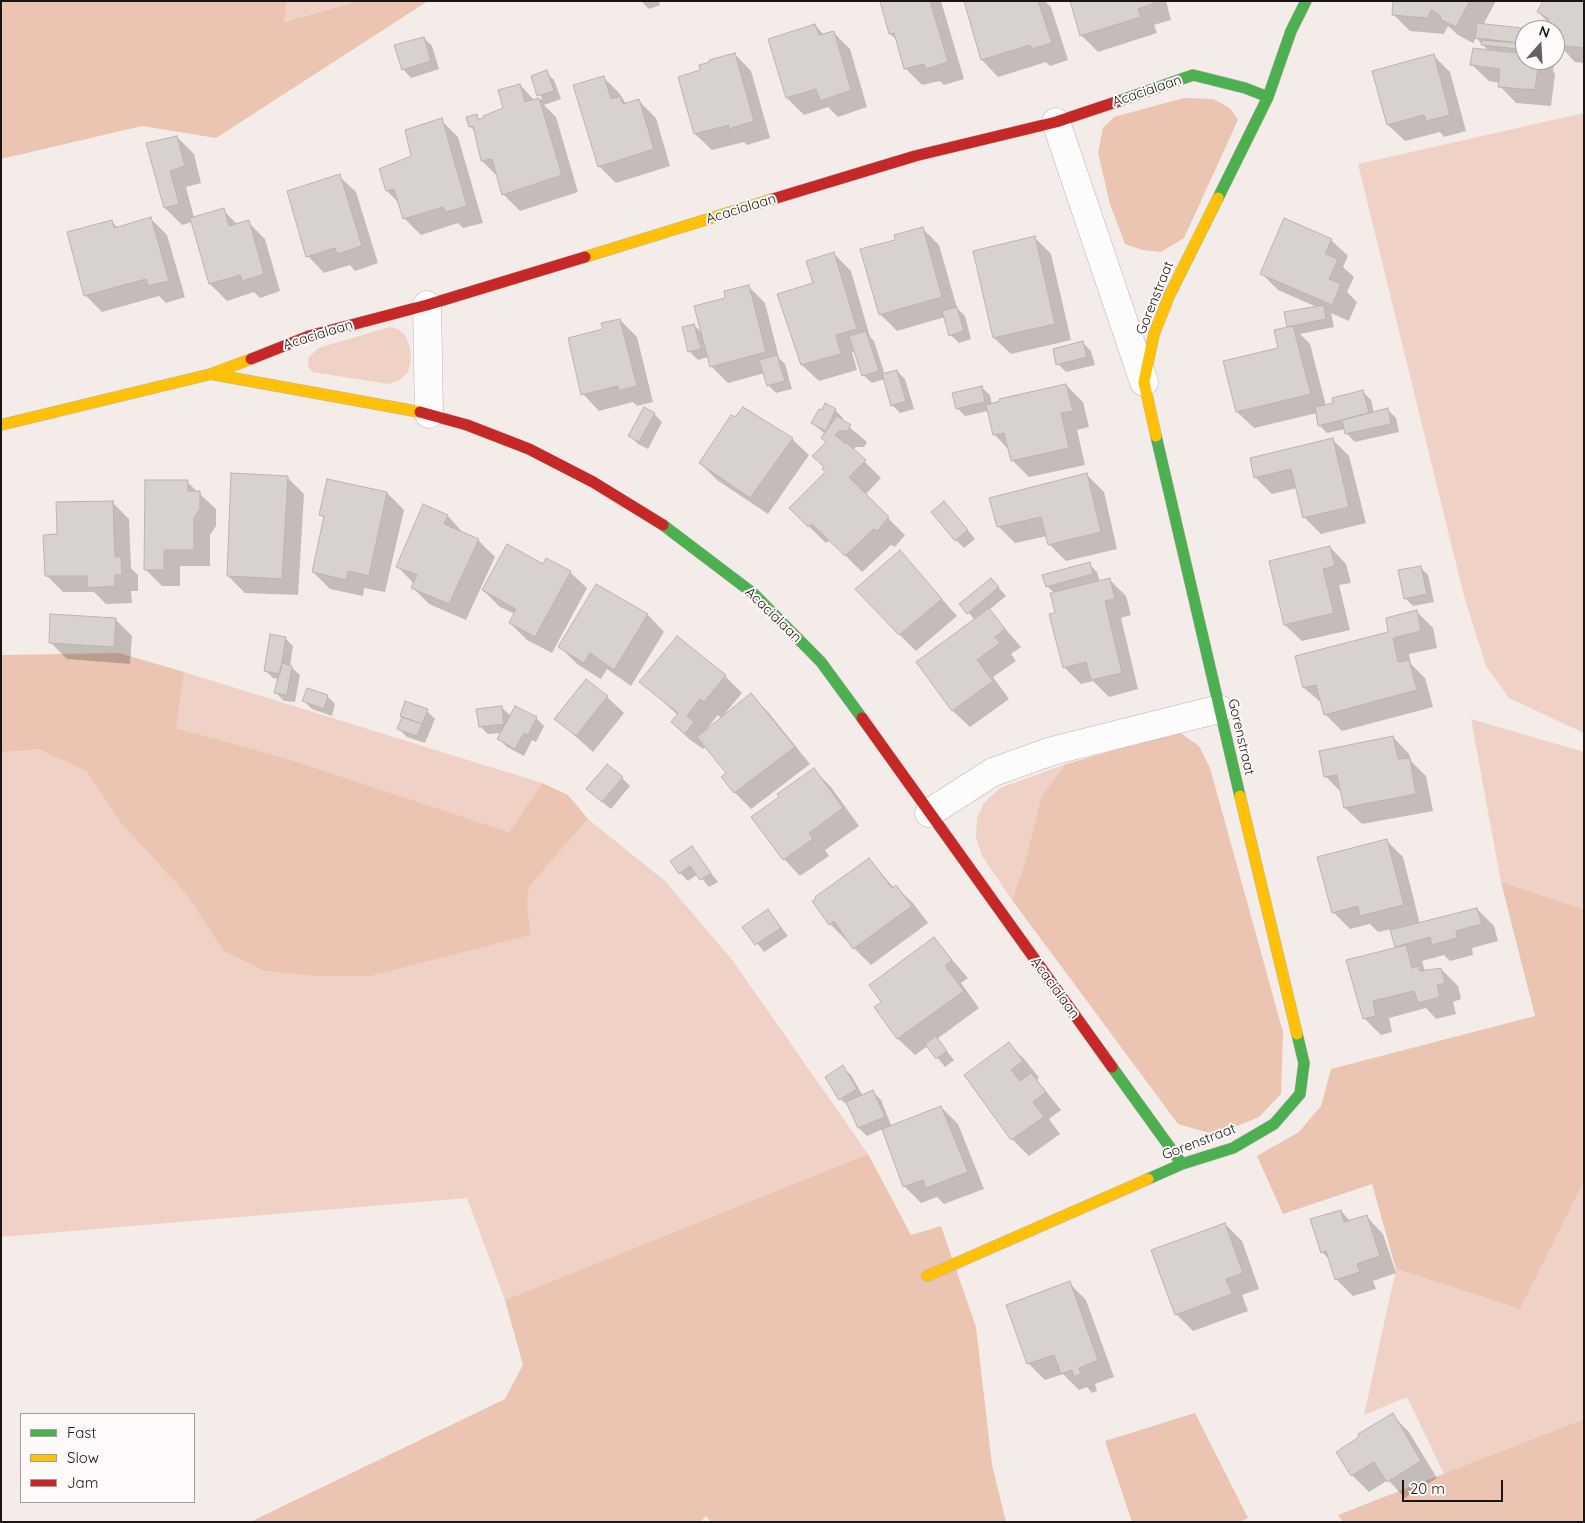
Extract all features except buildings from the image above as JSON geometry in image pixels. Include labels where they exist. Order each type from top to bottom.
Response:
[{"type":"street","name":"Gorenstraat","points":[[926,1276],[1182,1164],[1233,1148],[1274,1124],[1300,1094],[1304,1063],[1219,709],[1144,382],[1154,334],[1169,296],[1268,97],[1291,31],[1306,1]]},
{"type":"street","name":"Acacialaan","points":[[1,425],[210,374],[309,336],[427,304],[916,156],[1056,122],[1193,75],[1245,88],[1268,97]]},
{"type":"street","points":[[1056,122],[1144,382]]},
{"type":"street","points":[[427,304],[429,414]]},
{"type":"street","name":"Acacialaan","points":[[210,374],[429,414],[467,424],[529,449],[593,482],[667,528],[754,594],[820,662],[1182,1164]]},
{"type":"street","points":[[928,813],[993,772],[1052,751],[1219,709]]},
{"type":"shaded area","points":[[1,1],[287,1],[284,22],[358,1],[428,1],[216,138],[142,126],[1,159]]},
{"type":"shaded area","points":[[287,1],[358,1],[283,22]]},
{"type":"shaded area","points":[[1184,98],[1213,99],[1230,108],[1238,120],[1184,238],[1161,252],[1142,250],[1125,244],[1110,204],[1098,153],[1103,128],[1114,117]]},
{"type":"shaded area","points":[[1584,113],[1584,733],[1509,698],[1486,666],[1464,596],[1358,164]]},
{"type":"shaded area","points":[[390,327],[398,329],[406,336],[410,347],[411,360],[408,372],[400,380],[389,384],[312,372],[308,365],[309,357],[318,348]]},
{"type":"shaded area","points":[[119,653],[184,672],[176,728],[288,759],[509,832],[542,783],[568,795],[588,819],[529,886],[527,904],[531,935],[371,976],[316,976],[264,971],[223,951],[187,895],[121,823],[86,771],[39,749],[1,752],[1,655]]},
{"type":"shaded area","points":[[184,672],[542,783],[509,832],[288,759],[175,728]]},
{"type":"shaded area","points":[[1471,719],[1584,752],[1584,909],[1501,882]]},
{"type":"shaded area","points":[[1179,732],[1199,746],[1210,768],[1283,1032],[1281,1094],[1259,1117],[1216,1135],[1178,1124],[1012,900],[1024,866],[1041,797],[1066,764]]},
{"type":"shaded area","points":[[39,748],[86,771],[121,823],[187,895],[223,951],[264,971],[316,976],[371,976],[531,935],[527,904],[528,886],[588,819],[665,881],[733,961],[868,1154],[505,1300],[467,1198],[1,1237],[1,752]]},
{"type":"shaded area","points":[[1066,764],[1041,797],[1024,866],[1012,900],[982,856],[976,838],[977,818],[984,803],[1000,788]]},
{"type":"shaded area","points":[[1501,882],[1584,909],[1584,1182],[1520,1309],[1396,1269],[1372,1184],[1283,1214],[1257,1156],[1299,1132],[1321,1106],[1331,1069],[1535,1016]]},
{"type":"shaded area","points":[[868,1154],[911,1235],[941,1226],[976,1327],[992,1465],[1006,1522],[711,1522],[706,1516],[700,1522],[250,1522],[505,1399],[523,1365],[505,1300]]},
{"type":"shaded area","points":[[1584,1182],[1584,1419],[1444,1474],[1407,1397],[1364,1415],[1396,1269],[1520,1309]]},
{"type":"shaded area","points":[[1195,1413],[1248,1518],[1239,1522],[1132,1522],[1105,1441]]},
{"type":"shaded area","points":[[1584,1419],[1584,1522],[1343,1522],[1338,1515]]},
{"type":"traffic: fast","points":[[1218,198],[1268,97],[1291,31],[1306,1]]},
{"type":"traffic: fast","points":[[1119,101],[1193,75],[1245,88],[1268,97]]},
{"type":"traffic: fast","points":[[1156,436],[1240,796]]},
{"type":"traffic: fast","points":[[663,525],[754,594],[821,662],[862,718]]},
{"type":"traffic: fast","points":[[1148,1179],[1182,1164],[1233,1148],[1274,1124],[1300,1094],[1304,1063],[1297,1034]]},
{"type":"traffic: fast","points":[[1112,1067],[1182,1164]]},
{"type":"traffic: slow","points":[[1156,436],[1144,382],[1154,334],[1169,296],[1218,198]]},
{"type":"traffic: slow","points":[[585,257],[773,199]]},
{"type":"traffic: slow","points":[[1,425],[211,374],[251,359]]},
{"type":"traffic: slow","points":[[211,374],[420,412]]},
{"type":"traffic: slow","points":[[1240,796],[1297,1034]]},
{"type":"traffic: slow","points":[[927,1276],[1148,1179]]},
{"type":"traffic: jam","points":[[773,199],[915,156],[1056,122],[1119,101]]},
{"type":"traffic: jam","points":[[251,359],[309,336],[427,305],[585,257]]},
{"type":"traffic: jam","points":[[420,412],[467,425],[529,449],[593,482],[663,525]]},
{"type":"traffic: jam","points":[[862,718],[1112,1067]]}]
